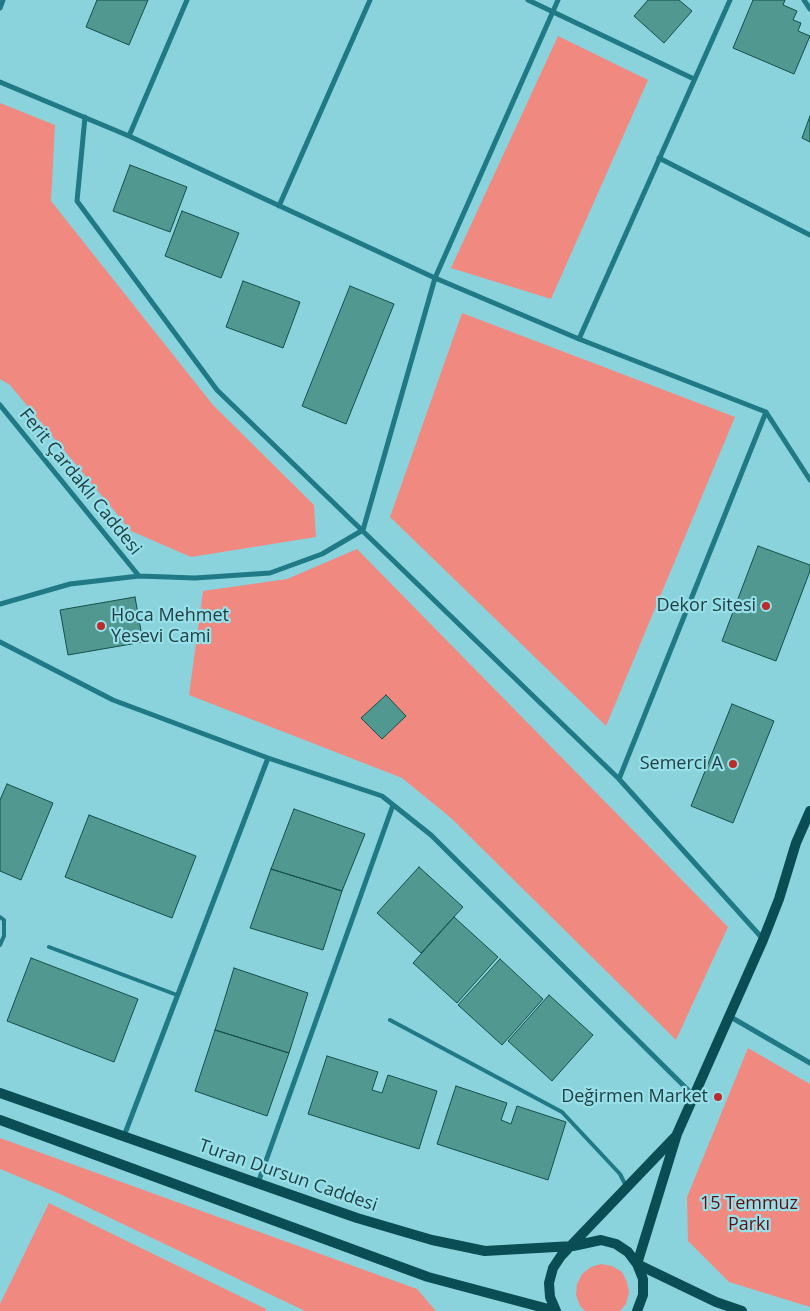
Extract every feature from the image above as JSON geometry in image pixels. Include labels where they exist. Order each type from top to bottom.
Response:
[{"type":"main road","points":[[637,1311],[643,1295],[643,1279],[637,1264],[677,1134],[763,940],[779,899],[796,843],[810,811]]},
{"type":"main road","name":"Turan Dursun Caddesi","points":[[0,1093],[357,1218],[432,1240],[485,1251],[572,1246],[601,1240],[616,1244],[628,1252],[637,1264]]},
{"type":"main road","points":[[0,1120],[428,1277],[556,1311]]},
{"type":"main road","points":[[556,1311],[550,1297],[549,1283],[553,1268],[561,1256],[677,1134]]},
{"type":"main road","points":[[637,1264],[716,1302],[742,1311]]},
{"type":"street","points":[[0,8],[3,0]]},
{"type":"street","points":[[129,136],[187,0]]},
{"type":"street","points":[[279,206],[370,0]]},
{"type":"street","points":[[528,0],[694,79]]},
{"type":"street","points":[[0,604],[70,584],[139,576],[195,578],[270,573],[322,554],[363,530],[435,278],[558,0]]},
{"type":"street","points":[[579,339],[730,0]]},
{"type":"street","points":[[804,0],[810,9]]},
{"type":"street","points":[[0,82],[129,136],[435,278],[579,339],[766,412],[810,480]]},
{"type":"street","points":[[85,117],[77,200],[217,390],[619,779],[763,940]]},
{"type":"street","points":[[659,158],[810,235]]},
{"type":"street","name":"Ferit Çardaklı Caddesi","points":[[0,405],[139,576]]},
{"type":"street","points":[[619,779],[766,412]]},
{"type":"street","points":[[0,642],[113,700],[268,758],[382,796],[431,835],[694,1096]]},
{"type":"street","points":[[124,1136],[268,758]]},
{"type":"street","points":[[258,1183],[393,805]]},
{"type":"street","points":[[729,1016],[810,1063]]},
{"type":"lane","points":[[0,917],[4,920],[4,936],[0,945]]},
{"type":"lane","points":[[49,947],[178,996]]},
{"type":"lane","points":[[390,1020],[562,1112],[620,1174],[627,1188]]},
{"type":"green space","points":[[558,36],[648,80],[551,299],[451,268]]},
{"type":"green space","points":[[0,103],[55,125],[51,201],[213,405],[314,505],[316,537],[191,557],[131,531],[10,385],[0,379]]},
{"type":"green space","points":[[462,313],[735,417],[606,726],[390,517]]},
{"type":"green space","points":[[357,549],[728,927],[676,1040],[451,818],[402,778],[189,695],[203,591],[287,579]]},
{"type":"green space","name":"15 Temmuz Parkı","points":[[748,1048],[810,1084],[810,1307],[729,1282],[688,1241],[687,1197]]},
{"type":"green space","points":[[0,1138],[417,1289],[436,1311],[305,1311],[60,1194],[0,1169]]},
{"type":"green space","points":[[49,1203],[266,1309],[265,1311],[0,1311],[0,1304]]},
{"type":"green space","points":[[601,1264],[612,1266],[622,1272],[627,1282],[629,1293],[626,1304],[620,1311],[585,1311],[580,1306],[576,1295],[577,1284],[582,1274],[591,1267]]},
{"type":"building","points":[[97,0],[148,0],[129,45],[86,27]]},
{"type":"building","points":[[648,0],[679,0],[692,11],[664,43],[634,16]]},
{"type":"building","points":[[753,0],[785,0],[783,5],[797,11],[793,20],[801,23],[798,31],[810,36],[794,74],[733,48]]},
{"type":"building","points":[[810,116],[810,142],[802,138]]},
{"type":"building","points":[[130,165],[187,187],[170,232],[113,211]]},
{"type":"building","points":[[182,211],[239,233],[221,278],[165,256]]},
{"type":"building","points":[[243,281],[300,302],[283,348],[226,327]]},
{"type":"building","points":[[350,286],[394,304],[346,424],[302,406]]},
{"type":"building","name":"Dekor Sitesi","points":[[758,546],[810,565],[810,571],[776,661],[722,641]]},
{"type":"building","name":"Hoca Mehmet Yesevi Cami","points":[[135,597],[143,642],[68,655],[60,610]]},
{"type":"building","points":[[386,695],[406,716],[382,739],[361,718]]},
{"type":"building","name":"Semerci A","points":[[732,704],[774,721],[733,823],[691,806]]},
{"type":"building","points":[[7,784],[53,803],[21,880],[0,871],[0,800]]},
{"type":"building","points":[[294,809],[365,834],[342,891],[271,869]]},
{"type":"building","points":[[89,815],[196,856],[172,918],[65,877]]},
{"type":"building","points":[[419,867],[463,907],[421,953],[377,913]]},
{"type":"building","points":[[271,869],[342,891],[323,950],[250,928]]},
{"type":"building","points":[[454,917],[498,957],[457,1003],[413,963]]},
{"type":"building","points":[[31,958],[138,999],[114,1062],[7,1021]]},
{"type":"building","points":[[500,959],[543,999],[502,1045],[458,1005]]},
{"type":"building","points":[[234,968],[308,993],[289,1053],[215,1030]]},
{"type":"building","points":[[549,995],[593,1035],[552,1081],[508,1041]]},
{"type":"building","points":[[215,1030],[289,1053],[267,1116],[195,1091]]},
{"type":"building","points":[[327,1056],[378,1072],[372,1090],[382,1093],[388,1075],[437,1091],[419,1149],[308,1114]]},
{"type":"building","points":[[456,1086],[507,1103],[501,1120],[511,1124],[517,1106],[566,1122],[548,1180],[437,1144]]},
{"type":"place","name":"Dekor Sitesi","points":[[766,606]]},
{"type":"place","name":"Hoca Mehmet Yesevi Cami","points":[[101,626]]},
{"type":"place","name":"Semerci A","points":[[733,764]]},
{"type":"place","name":"Değirmen Market","points":[[718,1097]]}]
